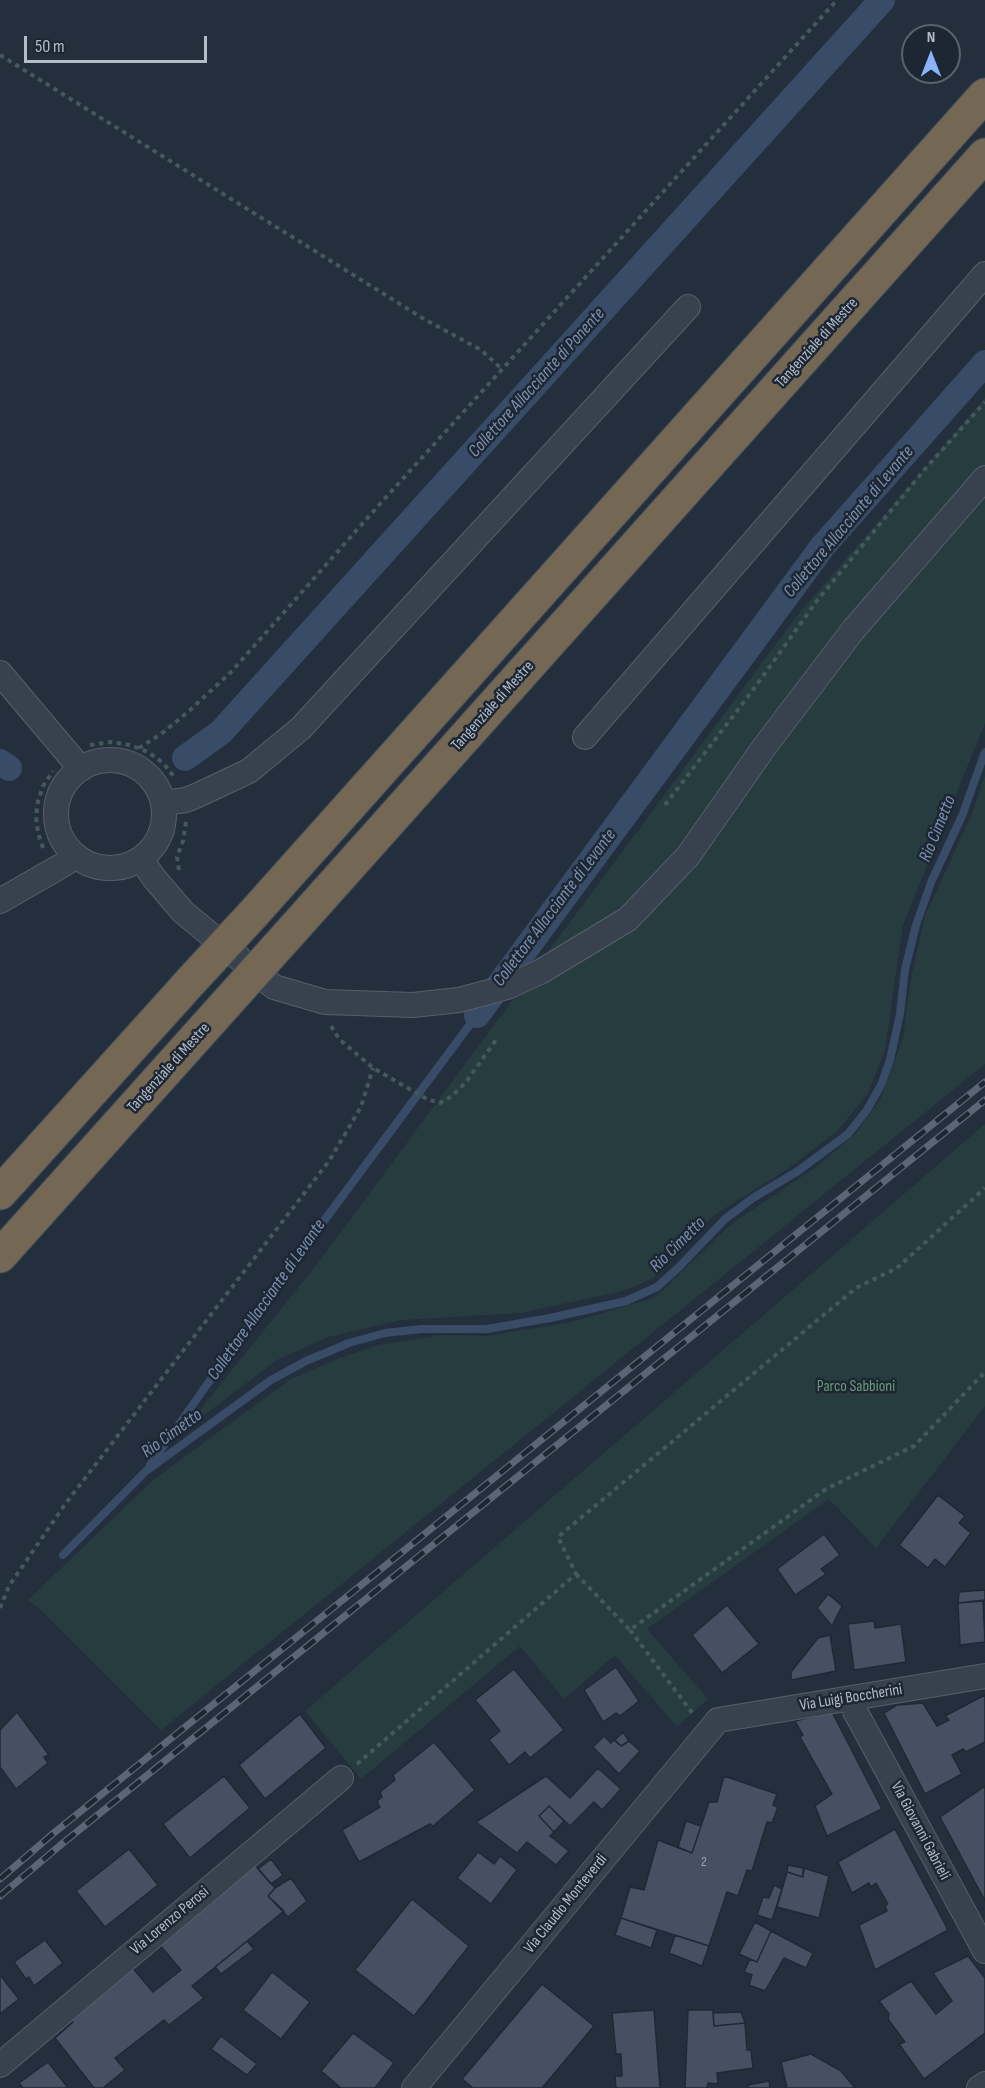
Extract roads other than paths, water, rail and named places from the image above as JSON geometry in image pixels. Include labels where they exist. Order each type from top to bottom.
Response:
[{"type":"highway","points":[[0,1193],[254,913],[985,94]]},
{"type":"highway","name":"Tangenziale di Mestre","points":[[0,1256],[985,155]]},
{"type":"highway","points":[[0,1263],[30,1222]]},
{"type":"street","points":[[585,736],[985,274]]},
{"type":"street","points":[[0,901],[65,862],[85,862],[107,868],[131,864],[141,859],[149,852],[161,834],[165,814],[175,802],[249,771],[301,728],[688,307]]},
{"type":"street","points":[[141,859],[183,912],[274,987],[325,1002],[413,1005],[459,1000],[507,987],[560,961],[628,919],[688,856],[765,746],[854,629],[985,478]]},
{"type":"street","points":[[0,673],[74,762],[93,764],[135,756],[142,771],[159,791],[175,802]]},
{"type":"street","points":[[65,862],[62,837],[56,816],[57,805],[74,762]]},
{"type":"street","name":"Via Luigi Boccherini","points":[[712,1726],[985,1676]]},
{"type":"street","name":"Via Giovanni Gabrieli","points":[[855,1711],[985,1951]]},
{"type":"street","name":"Via Claudio Monteverdi","points":[[414,2088],[712,1726]]},
{"type":"street","name":"Via Lorenzo Perosi","points":[[0,2065],[341,1778]]},
{"type":"street","points":[[979,2088],[985,2084]]},
{"type":"waterway","name":"Collettore Allacciante di Ponente","points":[[185,758],[221,732],[882,0]]},
{"type":"waterway","name":"Collettore Allacciante di Levante","points":[[477,1015],[823,546],[985,363]]},
{"type":"waterway","name":"Rio Cimetto","points":[[63,1555],[146,1471],[271,1380],[306,1361],[349,1343],[385,1333],[422,1329],[487,1329],[626,1301],[657,1287],[725,1219],[753,1198],[798,1171],[848,1134],[867,1110],[881,1085],[890,1060],[900,1014],[905,969],[916,925],[932,880],[962,816],[985,752]]},
{"type":"waterway","points":[[0,762],[9,768]]},
{"type":"waterway","name":"Collettore Allacciante di Levante","points":[[150,1465],[306,1245],[477,1015]]},
{"type":"railway","points":[[0,1879],[55,1832],[985,1082]]},
{"type":"railway","points":[[0,1896],[985,1100]]},
{"type":"park label","name":"Parco Sabbioni","points":[[856,1387]]}]
